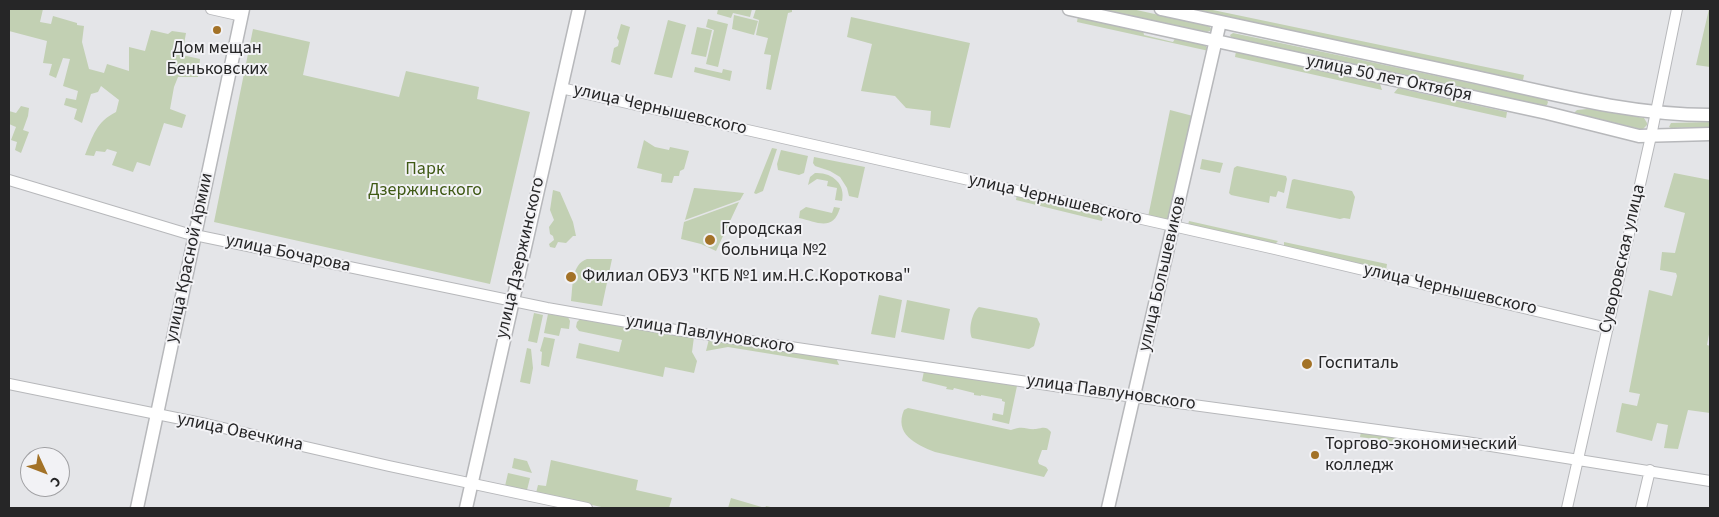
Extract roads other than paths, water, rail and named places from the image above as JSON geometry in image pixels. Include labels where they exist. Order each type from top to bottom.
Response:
[{"type":"main road","name":"улица Дзержинского","points":[[466,508],[578,9]]},
{"type":"main road","name":"улица 50 лет Октября","points":[[1069,9],[1553,115],[1639,136],[1710,134]]},
{"type":"main road","name":"улица 50 лет Октября","points":[[1162,9],[1557,95],[1656,113],[1710,115]]},
{"type":"main road","name":"улица Красной Армии","points":[[138,508],[243,12]]},
{"type":"main road","name":"улица Большевиков","points":[[1108,508],[1220,22]]},
{"type":"main road","points":[[1553,115],[1562,106],[1557,95]]},
{"type":"main road","points":[[1573,120],[1569,116],[1568,108],[1574,100],[1579,99]]},
{"type":"street","points":[[211,9],[243,12]]},
{"type":"street","name":"Суворовская улица","points":[[1567,508],[1651,136],[1677,9]]},
{"type":"street","name":"улица Чернышевского","points":[[561,88],[1608,328]]},
{"type":"street","name":"улица Бочарова","points":[[9,180],[196,235],[512,302]]},
{"type":"street","name":"улица Павлуновского","points":[[512,302],[656,327],[1049,386],[1466,442],[1710,480]]},
{"type":"street","name":"улица Овечкина","points":[[9,384],[587,508]]},
{"type":"street","points":[[1641,508],[1650,470]]},
{"type":"place","name":"Дом мещан Беньковских","points":[[217,30]]},
{"type":"place","name":"Городская больница №2","points":[[710,240]]},
{"type":"place","name":"Филиал ОБУЗ \"КГБ №1 им.Н.С.Короткова\"","points":[[571,277]]},
{"type":"place","name":"Госпиталь","points":[[1307,364]]},
{"type":"place","name":"Торгово-экономический колледж","points":[[1315,455]]},
{"type":"park label","name":"Парк Дзержинского","points":[[425,180]]}]
